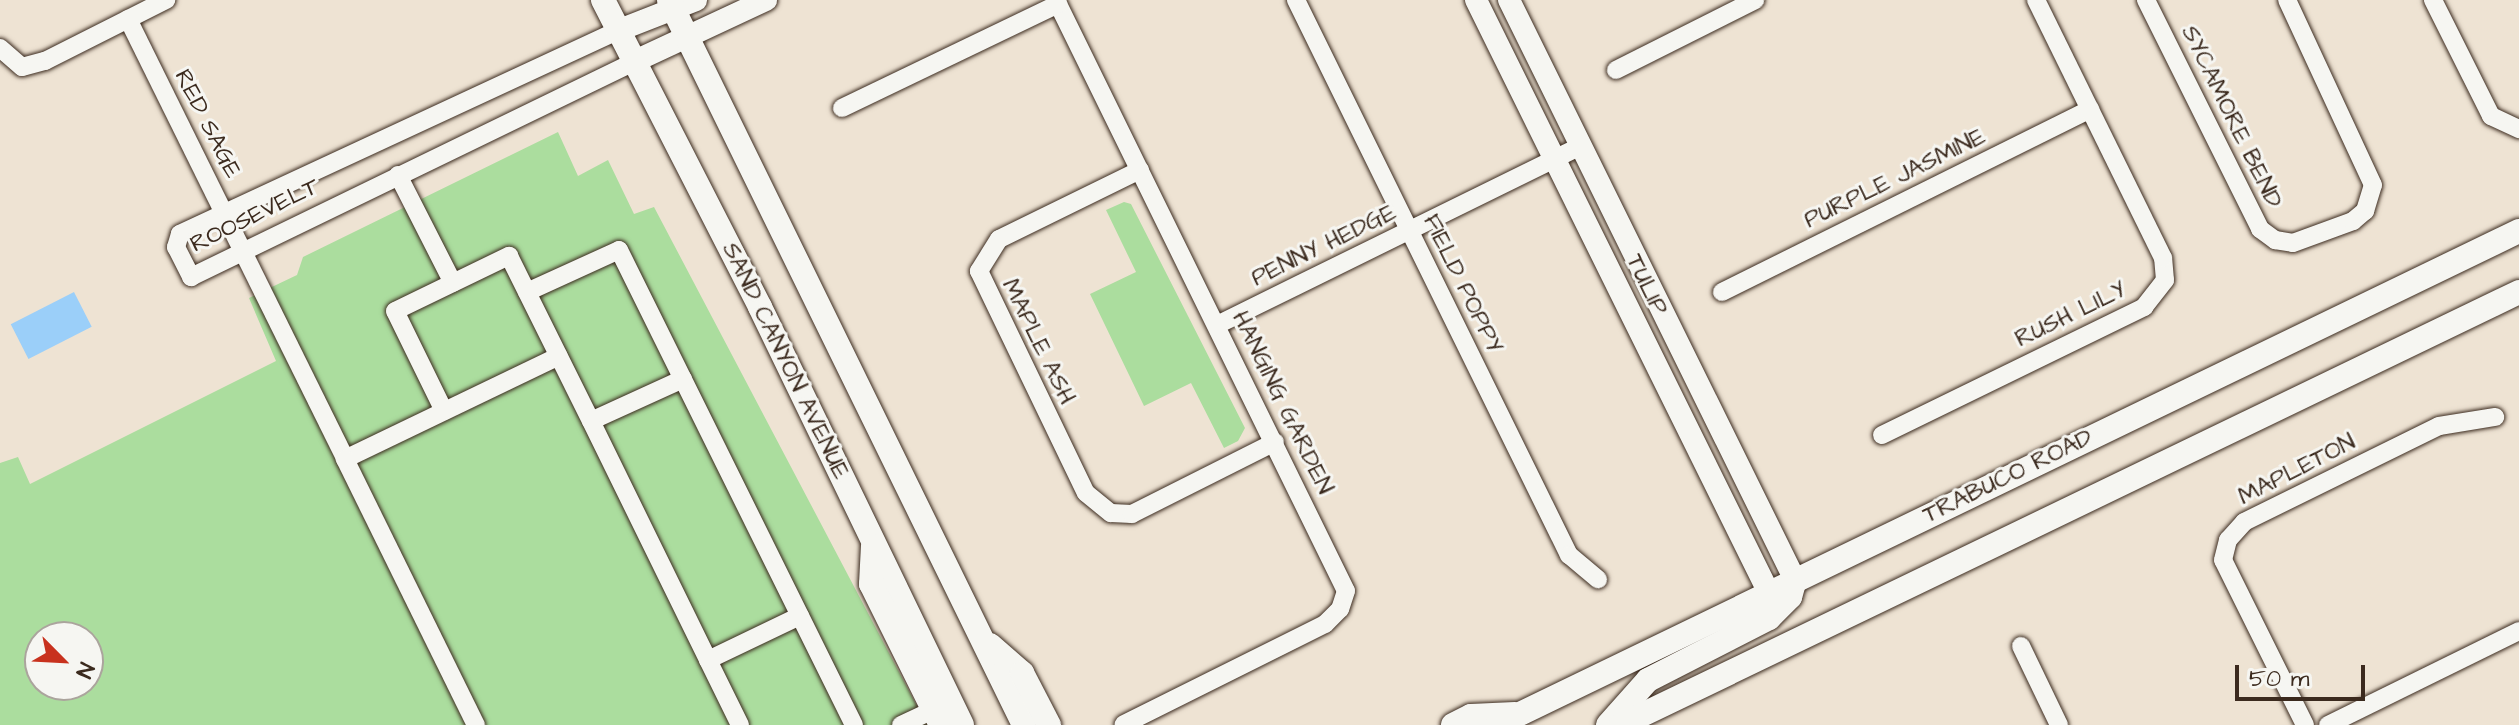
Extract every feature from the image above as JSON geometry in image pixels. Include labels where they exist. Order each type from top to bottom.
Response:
[{"type":"main road","name":"SAND CANYON AVENUE","points":[[603,0],[760,307],[962,725]]},
{"type":"main road","points":[[680,3],[689,37],[1024,725]]},
{"type":"main road","name":"TRABUCO ROAD","points":[[1497,725],[2519,231]]},
{"type":"main road","points":[[1621,725],[2519,292]]},
{"type":"main road","points":[[873,543],[871,584],[937,717]]},
{"type":"main road","points":[[1608,725],[1648,680],[1769,618],[1790,597],[1795,580]]},
{"type":"main road","points":[[982,638],[1022,673],[1049,725]]},
{"type":"main road","points":[[1453,725],[1471,716],[1522,713]]},
{"type":"street","points":[[0,48],[22,67],[45,61],[166,0]]},
{"type":"street","name":"ROOSEVELT","points":[[680,3],[224,211],[180,234],[176,247],[191,277],[766,0]]},
{"type":"street","name":"FIELD POPPY","points":[[1296,0],[1569,555],[1598,579]]},
{"type":"street","name":"TULIP","points":[[1476,0],[1769,593]]},
{"type":"street","name":"TULIP","points":[[1509,0],[1795,580]]},
{"type":"street","points":[[1616,70],[1755,0]]},
{"type":"street","name":"RUSH LILY","points":[[1882,435],[2144,307],[2161,291],[2163,258],[2036,0]]},
{"type":"street","name":"SYCAMORE BEND","points":[[2146,0],[2260,229],[2275,240],[2293,243],[2331,231],[2365,211],[2373,185],[2287,0]]},
{"type":"street","points":[[2433,0],[2491,116],[2519,129]]},
{"type":"street","points":[[842,108],[1057,2]]},
{"type":"street","name":"HANGING GARDEN","points":[[1057,2],[1346,591],[1340,609],[1325,624],[1124,724]]},
{"type":"street","name":"RED SAGE","points":[[128,19],[476,725]]},
{"type":"street","name":"PURPLE JASMINE","points":[[1722,292],[2090,109]]},
{"type":"street","name":"PENNY HEDGE","points":[[1217,325],[1581,146]]},
{"type":"street","name":"MAPLE ASH","points":[[1140,170],[999,239],[979,271],[1086,493],[1111,513],[1132,514],[1275,442]]},
{"type":"street","points":[[398,175],[453,283]]},
{"type":"street","points":[[527,292],[619,250],[854,725]]},
{"type":"street","points":[[444,411],[395,311],[509,256],[740,725]]},
{"type":"street","points":[[345,459],[559,356]]},
{"type":"street","points":[[591,421],[683,379]]},
{"type":"street","name":"MAPLETON","points":[[2305,725],[2223,560],[2228,540],[2244,522],[2439,426],[2495,417]]},
{"type":"street","points":[[708,660],[800,616]]},
{"type":"street","points":[[2328,725],[2519,631]]},
{"type":"street","points":[[2021,646],[2059,725]]},
{"type":"street","points":[[901,725],[937,717]]},
{"type":"green space","points":[[558,132],[578,176],[608,160],[634,214],[654,207],[927,725],[0,725],[0,463],[18,457],[30,484],[276,361],[249,298],[297,275],[303,257]]},
{"type":"green space","points":[[1124,202],[1131,204],[1245,428],[1238,441],[1224,448],[1191,383],[1144,406],[1090,294],[1136,272],[1106,210]]},
{"type":"water","points":[[74,292],[92,327],[28,359],[11,324]]}]
